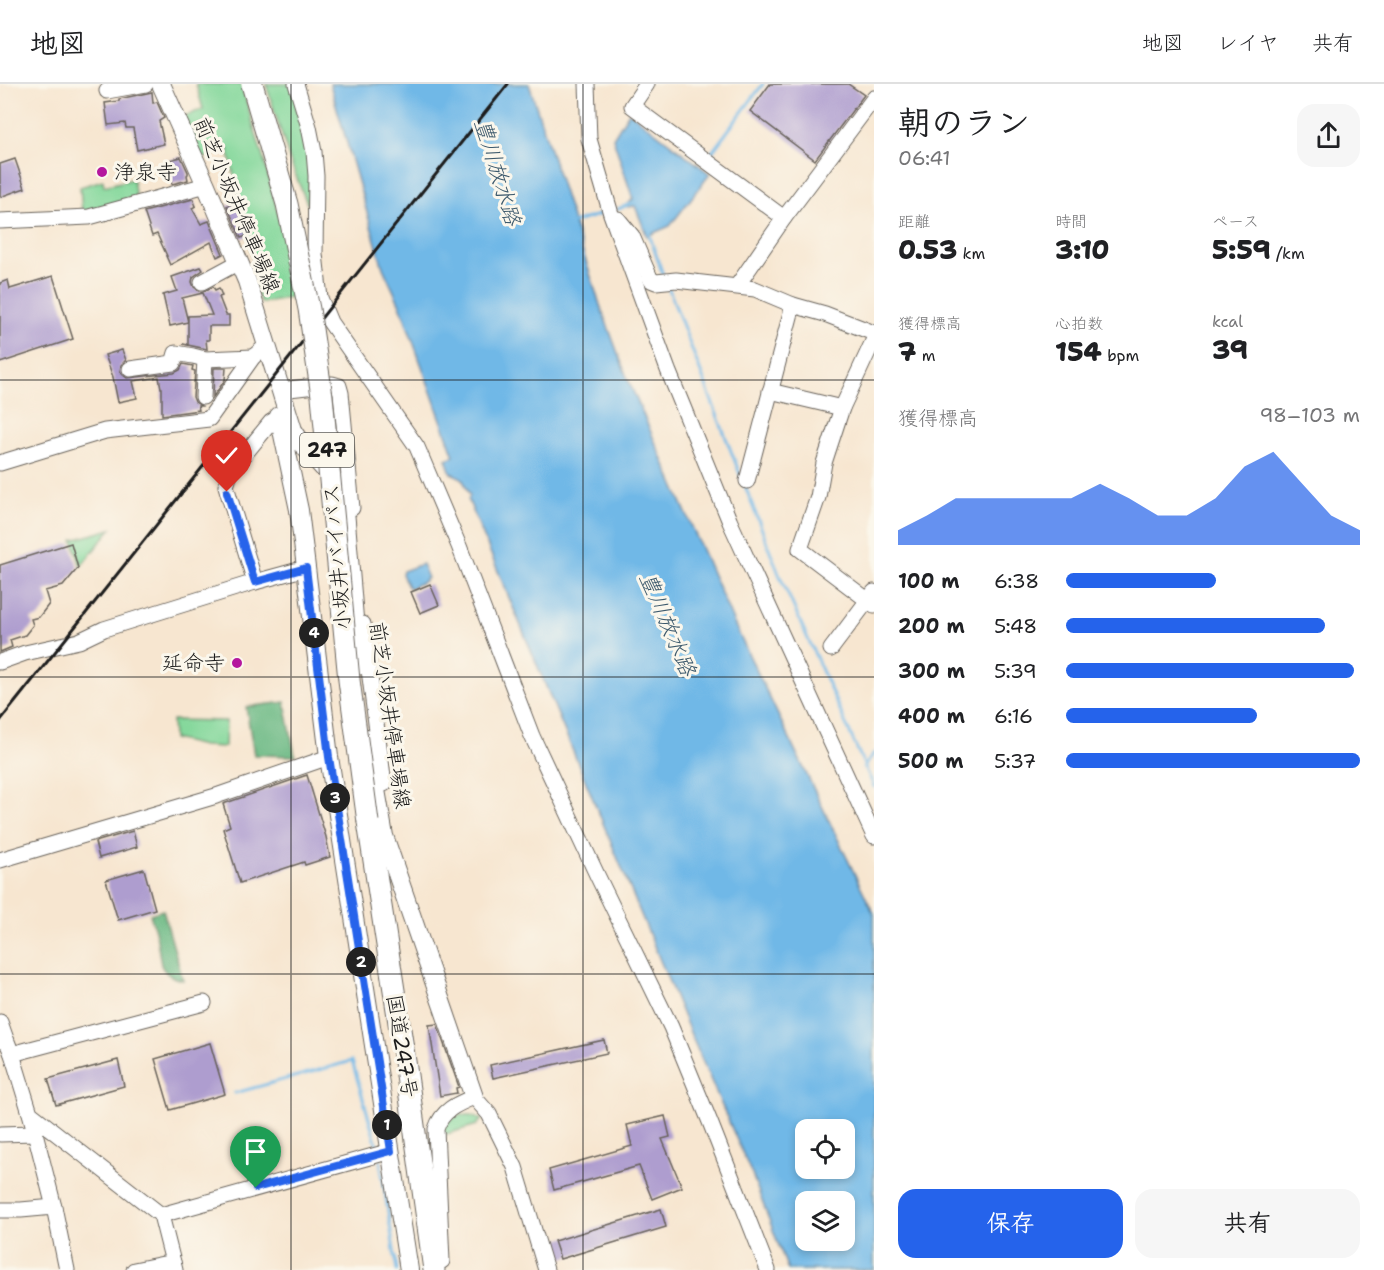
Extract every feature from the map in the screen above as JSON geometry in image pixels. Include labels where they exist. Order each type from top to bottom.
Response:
[{"type":"highway","name":"小坂井バイパス","points":[[252,84],[287,204],[317,355],[349,680],[368,822]]},
{"type":"highway","name":"国道247号","points":[[368,822],[435,1270]]},
{"type":"main road","name":"前芝小坂井停車場線","points":[[161,84],[239,262],[255,306],[260,352],[279,417],[299,510],[329,757],[409,1270]]},
{"type":"main road","name":"前芝小坂井停車場線","points":[[260,352],[281,390],[293,430],[302,444],[336,482],[344,498],[361,705],[384,836],[474,1097]]},
{"type":"street","points":[[107,91],[146,84]]},
{"type":"street","points":[[296,84],[314,152],[315,254],[320,298],[330,322],[417,447],[459,546],[532,736],[597,877],[671,1027],[768,1270]]},
{"type":"street","points":[[587,84],[588,139],[612,214],[668,370],[730,522],[874,837]]},
{"type":"street","points":[[647,84],[632,105],[784,218]]},
{"type":"street","points":[[737,286],[784,218],[874,98]]},
{"type":"street","points":[[0,221],[89,217],[206,185]]},
{"type":"street","points":[[612,214],[632,236],[651,280],[656,282],[676,280],[755,289],[793,305],[825,314],[874,333]]},
{"type":"street","points":[[202,282],[239,262]]},
{"type":"street","points":[[747,481],[793,305]]},
{"type":"street","points":[[831,649],[872,599],[800,549],[818,497],[824,463],[842,408],[874,339]]},
{"type":"street","points":[[130,369],[173,363],[176,353],[205,359],[260,352]]},
{"type":"street","points":[[0,463],[105,431],[209,419],[260,352]]},
{"type":"street","points":[[203,397],[205,359]]},
{"type":"street","points":[[281,390],[332,384],[339,386],[341,393],[361,611],[384,784],[374,785]]},
{"type":"street","points":[[771,391],[842,408]]},
{"type":"street","points":[[255,582],[226,486],[231,471],[271,422],[279,417]]},
{"type":"street","points":[[0,662],[25,652],[79,641],[104,629],[306,568]]},
{"type":"street","points":[[0,860],[216,796],[329,757]]},
{"type":"street","points":[[12,1054],[204,1003]]},
{"type":"street","points":[[0,1022],[3,1040],[12,1054],[30,1113],[67,1270]]},
{"type":"street","points":[[443,1270],[436,1129],[444,1113],[474,1097],[489,1114],[515,1167],[546,1270]]},
{"type":"street","points":[[30,1113],[161,1215],[174,1266],[134,1270]]},
{"type":"street","points":[[0,1134],[34,1133]]},
{"type":"street","points":[[161,1215],[391,1151]]},
{"type":"street","points":[[0,1210],[54,1207]]},
{"type":"street","points":[[756,1243],[753,1252],[756,1270]]},
{"type":"green space","points":[[196,84],[241,84],[282,228],[297,296],[261,303],[253,279],[257,277],[228,149],[201,159],[183,117],[203,109]]},
{"type":"green space","points":[[266,84],[292,84],[311,161],[308,206],[290,161]]},
{"type":"green space","points":[[133,179],[136,200],[82,212],[80,187],[103,180],[104,186]]},
{"type":"green space","points":[[111,529],[81,566],[73,540]]},
{"type":"green space","points":[[285,702],[295,756],[254,755],[246,707]]},
{"type":"green space","points":[[172,720],[226,721],[225,747],[203,746],[173,739]]},
{"type":"green space","points":[[163,910],[183,980],[170,976],[161,965],[150,914]]},
{"type":"green space","points":[[460,1115],[471,1115],[482,1119],[477,1125],[440,1136],[447,1123]]},
{"type":"water","name":"豊川放水路","points":[[330,84],[529,84],[600,305],[626,375],[737,630],[874,914],[874,1270],[788,1270],[753,1177],[692,1037],[468,499],[470,496],[462,478],[451,473],[446,459],[454,456],[400,305],[383,268]]},
{"type":"water","points":[[629,112],[710,174],[670,226],[647,236],[635,206],[628,207],[627,205],[633,199],[613,138]]},
{"type":"water","points":[[422,564],[428,578],[408,587],[402,574],[403,571]]},
{"type":"building","points":[[770,84],[848,84],[864,95],[815,160],[750,111]]},
{"type":"building","points":[[152,92],[153,103],[157,102],[164,118],[159,121],[164,144],[137,150],[133,128],[126,128],[125,123],[108,125],[105,103]]},
{"type":"building","points":[[181,157],[188,172],[188,180],[172,184],[169,174],[164,175],[161,165],[167,163],[166,161]]},
{"type":"building","points":[[15,159],[25,188],[0,197],[0,164]]},
{"type":"building","points":[[193,199],[196,206],[192,208],[201,224],[209,221],[223,254],[217,257],[211,242],[170,265],[157,234],[152,236],[144,212]]},
{"type":"building","points":[[237,202],[247,236],[241,238],[227,206]]},
{"type":"building","points":[[201,267],[203,270],[193,277],[194,287],[201,292],[213,287],[215,290],[219,288],[222,296],[219,297],[226,315],[229,315],[229,326],[209,326],[207,349],[183,344],[188,345],[188,322],[170,326],[163,295],[177,291],[172,277]],"holes":[[[203,293],[212,315],[188,316],[188,322],[182,298]]]},
{"type":"building","points":[[53,276],[73,339],[0,363],[0,283],[8,280],[10,289]]},
{"type":"building","points":[[122,350],[126,360],[121,365],[120,371],[127,378],[174,373],[180,370],[183,364],[193,366],[192,370],[195,371],[193,397],[195,402],[201,406],[198,406],[199,410],[162,415],[162,388],[159,377],[133,381],[137,398],[118,402],[113,377],[105,355]]},
{"type":"building","points":[[214,368],[226,368],[225,380],[213,397]]},
{"type":"building","points":[[71,543],[78,568],[63,586],[45,591],[49,604],[39,617],[31,619],[33,625],[25,635],[10,640],[12,647],[0,652],[0,565]]},
{"type":"building","points":[[430,584],[439,605],[420,613],[411,592]]},
{"type":"building","points":[[307,775],[330,857],[305,865],[304,862],[240,883],[223,829],[230,826],[223,804]]},
{"type":"building","points":[[133,831],[137,847],[99,858],[95,842]]},
{"type":"building","points":[[144,869],[155,909],[118,920],[106,880]]},
{"type":"building","points":[[437,1024],[459,1087],[456,1088],[457,1093],[440,1096],[429,1025]]},
{"type":"building","points":[[604,1040],[607,1053],[493,1078],[490,1065]]},
{"type":"building","points":[[210,1043],[225,1094],[170,1110],[155,1059]]},
{"type":"building","points":[[118,1060],[124,1086],[56,1105],[48,1079]]},
{"type":"building","points":[[665,1116],[670,1137],[662,1139],[682,1187],[652,1199],[639,1166],[554,1190],[549,1170],[632,1146],[627,1125]]},
{"type":"building","points":[[661,1209],[666,1227],[560,1259],[554,1241]]},
{"type":"waterway","points":[[709,156],[763,84]]},
{"type":"waterway","points":[[618,209],[630,204]]},
{"type":"waterway","points":[[569,224],[605,213]]},
{"type":"waterway","points":[[649,234],[663,275]]},
{"type":"waterway","points":[[668,287],[741,477]]},
{"type":"waterway","points":[[745,486],[779,574],[874,787]]},
{"type":"waterway","points":[[864,767],[874,753]]},
{"type":"waterway","points":[[235,1093],[352,1061],[378,1149]]},
{"type":"waterway","points":[[380,1160],[397,1270]]},
{"type":"railway","points":[[0,721],[508,84]]},
{"type":"place","name":"浄泉寺","points":[[102,172]]},
{"type":"place","name":"延命寺","points":[[237,663]]},
{"type":"route","points":[[227,492],[255,582],[306,568],[329,757],[391,1151],[256,1188]]}]
